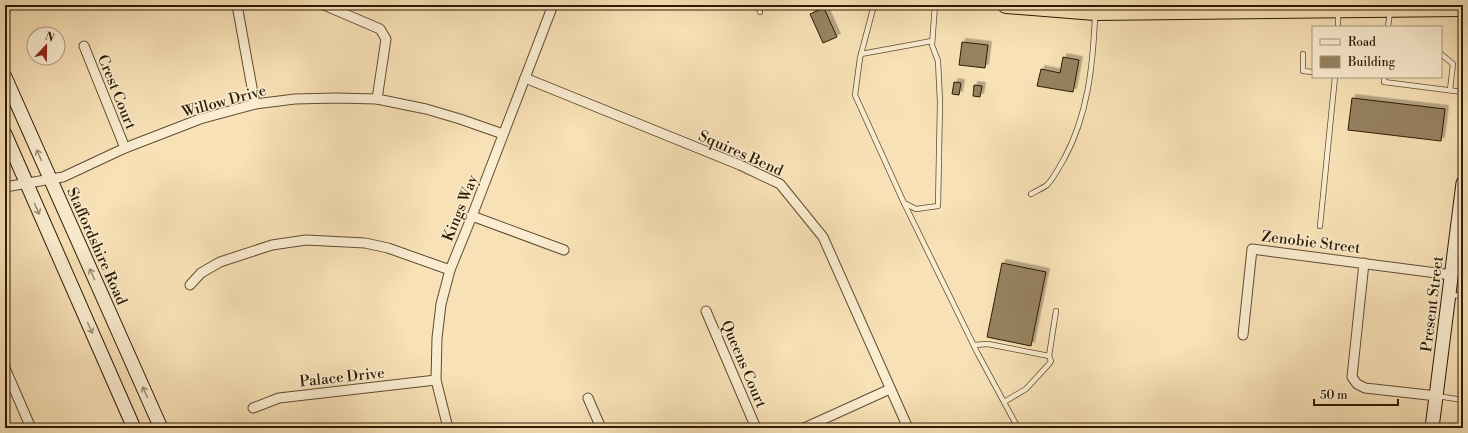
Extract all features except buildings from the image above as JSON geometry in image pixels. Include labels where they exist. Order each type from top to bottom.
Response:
[{"type":"highway","points":[[1006,5],[1095,12],[1137,8],[1258,8],[1338,10],[1463,8]]},
{"type":"main road","name":"Staffordshire Road","points":[[5,77],[161,428]]},
{"type":"main road","points":[[5,134],[134,428]]},
{"type":"main road","name":"Present Street","points":[[1432,428],[1462,201],[1463,183]]},
{"type":"street","points":[[237,5],[255,104]]},
{"type":"street","points":[[324,5],[380,29],[386,39],[377,99]]},
{"type":"street","name":"Kings Way","points":[[448,428],[436,380],[437,338],[441,304],[450,270],[553,5]]},
{"type":"street","name":"Crest Court","points":[[84,46],[125,148]]},
{"type":"street","name":"Squires Bend","points":[[525,78],[740,165],[780,184],[823,237],[908,428]]},
{"type":"street","name":"Willow Drive","points":[[5,187],[63,177],[125,148],[200,119],[255,104],[295,99],[377,99],[426,109],[503,134]]},
{"type":"street","points":[[472,216],[564,250]]},
{"type":"street","points":[[190,285],[202,273],[220,262],[272,245],[306,240],[365,243],[388,248],[450,270]]},
{"type":"street","name":"Zenobie Street","points":[[1243,335],[1252,249],[1452,275]]},
{"type":"street","points":[[1364,263],[1352,377],[1357,384],[1365,388],[1437,396]]},
{"type":"street","name":"Queens Court","points":[[706,311],[756,428]]},
{"type":"street","points":[[5,368],[8,382],[31,428]]},
{"type":"street","name":"Palace Drive","points":[[253,408],[279,398],[436,380]]},
{"type":"street","points":[[804,428],[890,389]]},
{"type":"street","points":[[588,398],[601,428]]},
{"type":"lane","points":[[758,5],[760,12]]},
{"type":"lane","points":[[874,5],[861,54],[855,95],[904,203],[974,345],[1018,428]]},
{"type":"lane","points":[[904,203],[916,210],[938,206],[940,95],[938,61],[932,45],[935,5]]},
{"type":"lane","points":[[1338,10],[1338,26]]},
{"type":"lane","points":[[1388,26],[1390,10]]},
{"type":"lane","points":[[1031,194],[1047,185],[1057,171],[1071,146],[1082,117],[1090,78],[1095,12]]},
{"type":"lane","points":[[861,54],[932,41]]},
{"type":"lane","points":[[1303,54],[1303,71],[1312,72]]},
{"type":"lane","points":[[1442,55],[1453,64],[1450,90]]},
{"type":"lane","points":[[1320,226],[1335,78]]},
{"type":"lane","points":[[1384,78],[1384,82],[1463,92]]},
{"type":"lane","points":[[1450,294],[1463,296]]},
{"type":"lane","points":[[1004,402],[1026,388],[1051,361],[1049,356],[1056,311]]},
{"type":"lane","points":[[974,345],[988,344],[1049,356]]},
{"type":"lane","points":[[1437,396],[1463,400]]}]
